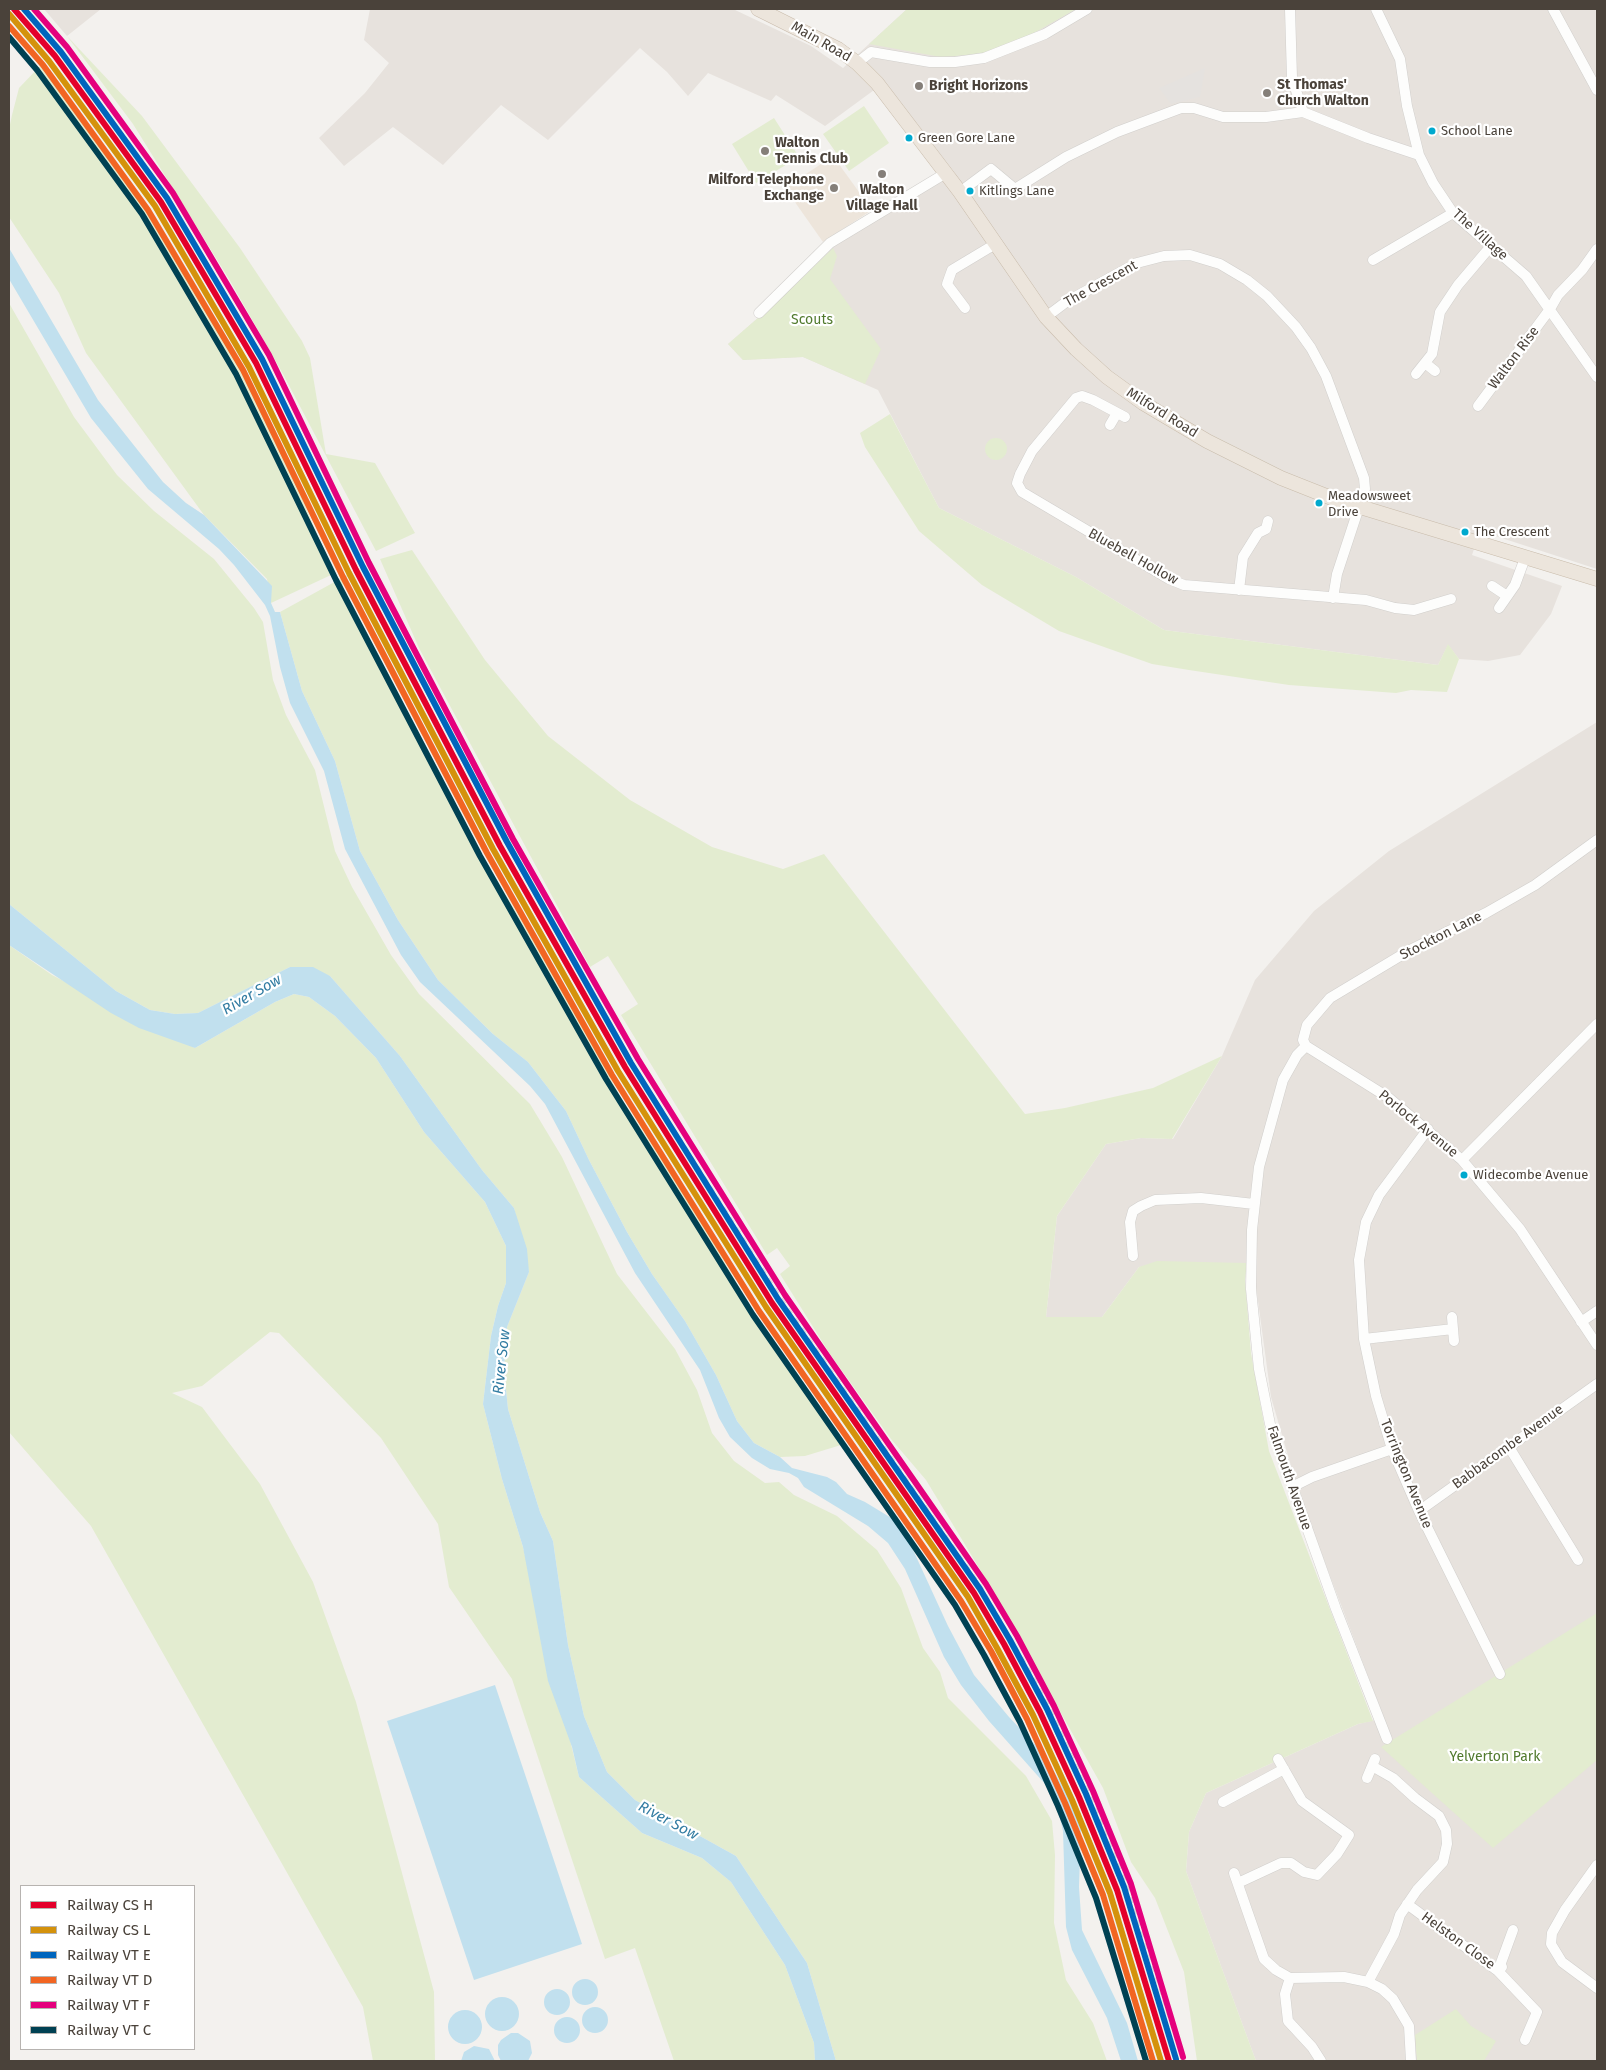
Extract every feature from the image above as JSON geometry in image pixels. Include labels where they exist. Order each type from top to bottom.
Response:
[{"type":"highway","name":"Main Road","points":[[758,9],[820,38],[857,63]]},
{"type":"highway","name":"Milford Road","points":[[857,63],[891,98],[960,192],[1046,317],[1094,366],[1143,403],[1207,440],[1281,478],[1359,508],[1597,579]]},
{"type":"street","points":[[857,63],[871,52],[930,62],[955,62],[984,58],[1045,34],[1087,9]]},
{"type":"street","points":[[1290,9],[1292,78],[1303,112]]},
{"type":"street","name":"The Village","points":[[1376,9],[1400,59],[1407,106],[1419,155],[1433,183],[1453,213],[1526,276],[1597,377]]},
{"type":"street","points":[[1552,9],[1597,90]]},
{"type":"street","points":[[960,192],[991,169],[1015,189],[1066,157],[1117,132],[1182,108],[1194,108],[1223,117],[1266,117],[1303,112],[1368,138],[1419,155]]},
{"type":"street","points":[[759,313],[830,243],[946,173]]},
{"type":"street","points":[[1373,260],[1453,213]]},
{"type":"street","points":[[965,308],[947,284],[952,270],[996,243]]},
{"type":"street","points":[[1416,374],[1432,354],[1440,312],[1458,285],[1491,246]]},
{"type":"street","name":"Walton Rise","points":[[1478,406],[1550,310],[1558,295],[1582,270],[1597,249]]},
{"type":"street","name":"The Crescent","points":[[1046,317],[1066,302],[1137,263],[1164,256],[1190,255],[1220,264],[1267,296],[1296,327],[1311,348],[1326,376],[1364,478],[1365,489],[1337,574],[1333,598]]},
{"type":"street","points":[[1425,363],[1436,372]]},
{"type":"street","name":"Bluebell Hollow","points":[[1110,425],[1121,415],[1093,400],[1082,396],[1076,398],[1032,451],[1020,474],[1018,483],[1022,492],[1184,585],[1366,600],[1395,608],[1414,610],[1446,604]]},
{"type":"street","points":[[1239,590],[1243,557],[1258,533],[1269,528]]},
{"type":"street","points":[[1499,608],[1520,576],[1525,558]]},
{"type":"street","points":[[1492,586],[1507,596]]},
{"type":"street","name":"Stockton Lane","points":[[1306,1046],[1303,1040],[1307,1025],[1330,998],[1410,950],[1486,914],[1535,885],[1597,840]]},
{"type":"street","points":[[1462,1160],[1597,1024]]},
{"type":"street","name":"Porlock Avenue","points":[[1306,1046],[1389,1098],[1428,1128],[1462,1160],[1520,1229],[1597,1345]]},
{"type":"street","name":"Falmouth Avenue","points":[[1306,1046],[1297,1055],[1284,1080],[1273,1110],[1259,1167],[1254,1204],[1251,1289],[1259,1369],[1270,1424],[1387,1739]]},
{"type":"street","name":"Torrington Avenue","points":[[1428,1128],[1378,1195],[1366,1222],[1359,1260],[1364,1339],[1376,1396],[1392,1449],[1419,1511],[1500,1674]]},
{"type":"street","points":[[1133,1256],[1130,1222],[1133,1212],[1155,1200],[1201,1198],[1254,1204]]},
{"type":"street","points":[[1581,1322],[1597,1311]]},
{"type":"street","points":[[1452,1317],[1454,1341]]},
{"type":"street","points":[[1364,1339],[1453,1329]]},
{"type":"street","name":"Babbacombe Avenue","points":[[1419,1511],[1597,1384]]},
{"type":"street","points":[[1509,1447],[1578,1560]]},
{"type":"street","points":[[1292,1487],[1312,1477],[1392,1449]]},
{"type":"street","points":[[1278,1758],[1302,1801],[1349,1835],[1337,1854],[1317,1875],[1304,1872],[1291,1863],[1281,1863],[1236,1878],[1264,1959],[1276,1970],[1290,1978],[1344,1977],[1368,1982],[1393,1998],[1410,2026],[1412,2039],[1411,2061]]},
{"type":"street","points":[[1367,1778],[1373,1762],[1440,1816],[1446,1830],[1448,1844],[1443,1862],[1407,1904],[1368,1982]]},
{"type":"street","points":[[1223,1802],[1284,1769]]},
{"type":"street","points":[[1597,1865],[1565,1910],[1552,1933],[1551,1944],[1562,1962],[1597,1988]]},
{"type":"street","name":"Helston Close","points":[[1407,1904],[1498,1971],[1508,1961]]},
{"type":"street","points":[[1514,1930],[1498,1971],[1537,2012],[1525,2040]]},
{"type":"street","points":[[1290,1978],[1285,1994],[1288,2021],[1312,2047],[1320,2061]]},
{"type":"shaded area","points":[[44,9],[101,9],[67,36]]},
{"type":"shaded area","points":[[370,9],[733,9],[811,46],[843,68],[907,9],[1597,9],[1597,569],[1480,531],[1472,555],[1562,586],[1551,614],[1520,655],[1488,661],[1459,659],[1448,645],[1438,665],[1164,630],[1076,577],[939,508],[878,390],[803,357],[743,360],[728,344],[797,284],[835,245],[955,173],[885,82],[825,126],[776,95],[771,101],[708,73],[688,96],[667,72],[640,48],[548,140],[501,105],[443,165],[393,127],[344,166],[319,138],[365,93],[389,63],[364,40]]},
{"type":"shaded area","points":[[1205,68],[1200,97],[1171,104],[1159,88]]},
{"type":"shaded area","points":[[833,156],[872,210],[823,242],[785,188]]},
{"type":"shaded area","points":[[1597,722],[1597,2061],[1256,2061],[1186,1871],[1189,1832],[1206,1793],[1358,1724],[1384,1718],[1300,1497],[1271,1397],[1253,1264],[1139,1267],[1102,1317],[1046,1317],[1057,1216],[1106,1144],[1141,1138],[1173,1139],[1222,1056],[1255,980],[1314,911],[1389,851]]},
{"type":"green space","points":[[907,9],[1076,9],[1032,34],[981,54],[941,57],[869,44]]},
{"type":"green space","points":[[67,36],[142,116],[240,248],[302,341],[310,358],[326,454],[375,463],[415,533],[376,551],[283,374],[229,279],[133,124]]},
{"type":"green space","points":[[41,65],[107,153],[196,287],[245,374],[282,450],[331,568],[331,575],[271,603],[267,579],[204,515],[86,353],[59,293],[9,217],[9,129],[19,88]]},
{"type":"green space","name":"Walton Tennis Club","points":[[864,106],[889,143],[849,171],[823,134]]},
{"type":"green space","name":"Walton Tennis Club","points":[[774,118],[799,157],[756,183],[732,144]]},
{"type":"green space","name":"Scouts","points":[[833,248],[837,256],[830,279],[881,349],[865,384],[803,357],[743,360],[728,344],[783,296]]},
{"type":"green space","points":[[9,303],[74,417],[117,475],[154,511],[214,559],[263,622],[273,680],[286,715],[315,770],[335,851],[352,887],[391,955],[419,994],[530,1104],[562,1157],[617,1274],[675,1349],[697,1390],[712,1433],[734,1461],[765,1483],[779,1482],[794,1495],[837,1516],[877,1550],[901,1588],[923,1648],[940,1672],[948,1698],[1026,1776],[1052,1821],[1055,1855],[1054,1923],[1066,1980],[1093,2023],[1107,2061],[836,2061],[807,1963],[736,1856],[635,1800],[607,1772],[584,1716],[568,1645],[553,1541],[540,1512],[508,1409],[504,1370],[507,1327],[529,1272],[514,1208],[482,1170],[400,1056],[330,976],[290,967],[198,1013],[175,1014],[150,1010],[116,991],[9,904]]},
{"type":"green space","points":[[890,414],[939,508],[1076,577],[1164,630],[1438,665],[1448,644],[1459,659],[1447,692],[1411,690],[1396,693],[1289,685],[1189,670],[1152,664],[1059,631],[982,585],[919,531],[865,447],[860,433]]},
{"type":"green space","points":[[996,438],[1004,441],[1007,449],[1004,457],[996,460],[988,457],[985,449],[988,441]]},
{"type":"green space","points":[[412,550],[485,660],[548,736],[630,800],[712,847],[783,869],[824,854],[1025,1114],[1065,1108],[1153,1088],[1222,1056],[1172,1139],[1141,1138],[1106,1144],[1057,1216],[1046,1317],[1102,1317],[1139,1267],[1157,1261],[1247,1263],[1245,1280],[1251,1353],[1269,1451],[1373,1721],[1358,1724],[1206,1793],[1189,1832],[1186,1871],[1256,2061],[1197,2061],[1184,1972],[1155,1898],[1131,1862],[1103,1788],[987,1581],[926,1480],[891,1439],[830,1354],[780,1274],[790,1266],[777,1248],[767,1255],[621,1015],[638,1004],[608,956],[590,967],[419,648],[380,559]]},
{"type":"green space","points":[[349,574],[342,587],[469,834],[558,981],[620,1096],[702,1222],[754,1314],[841,1445],[805,1456],[780,1457],[754,1443],[737,1421],[716,1375],[685,1321],[652,1274],[627,1232],[589,1160],[566,1111],[528,1062],[493,1034],[438,980],[398,920],[360,851],[335,761],[302,691],[280,612]]},
{"type":"green space","points":[[9,945],[52,975],[195,1048],[275,1002],[294,994],[309,997],[335,1016],[376,1058],[424,1132],[485,1202],[506,1246],[506,1283],[491,1336],[483,1404],[502,1479],[523,1547],[579,1777],[642,1833],[702,1858],[731,1882],[785,1965],[814,2043],[815,2061],[674,2061],[635,1948],[605,1959],[512,1679],[449,1587],[438,1524],[381,1438],[279,1333],[270,1332],[202,1386],[172,1393],[202,1407],[260,1484],[313,1582],[356,1702],[434,1992],[435,2061],[373,2061],[363,2007],[91,1526],[9,1432]]},
{"type":"green space","name":"Yelverton Park","points":[[1597,1613],[1597,1760],[1493,1848],[1381,1747]]},
{"type":"green space","points":[[1456,2009],[1471,2026],[1496,2041],[1484,2061],[1417,2061],[1415,2035]]},
{"type":"water","points":[[9,248],[98,400],[163,482],[186,503],[204,515],[272,586],[271,603],[275,612],[280,612],[302,691],[335,761],[360,851],[398,920],[438,980],[493,1034],[528,1062],[566,1111],[589,1160],[627,1232],[652,1274],[685,1321],[716,1375],[737,1421],[754,1443],[780,1457],[792,1468],[827,1477],[836,1482],[847,1494],[865,1502],[893,1519],[908,1539],[948,1626],[974,1675],[1009,1717],[1045,1755],[1067,1794],[1081,1826],[1079,1887],[1082,1930],[1127,2023],[1138,2061],[1121,2061],[1107,2018],[1072,1950],[1066,1927],[1063,1831],[1057,1806],[1045,1784],[989,1721],[961,1685],[944,1657],[905,1569],[888,1543],[868,1526],[804,1487],[798,1478],[789,1473],[770,1469],[752,1458],[730,1437],[719,1418],[700,1370],[635,1273],[545,1104],[530,1086],[420,982],[401,955],[345,849],[324,771],[290,703],[280,667],[270,616],[265,605],[219,549],[148,489],[91,418],[9,279]]},
{"type":"water","name":"River Sow","points":[[9,904],[116,991],[150,1010],[175,1014],[198,1013],[290,967],[313,967],[330,976],[400,1056],[482,1170],[514,1208],[527,1249],[529,1272],[507,1327],[504,1370],[508,1409],[540,1512],[553,1541],[568,1645],[584,1716],[607,1772],[635,1800],[736,1856],[807,1963],[836,2061],[815,2061],[814,2043],[785,1965],[731,1882],[702,1858],[642,1833],[579,1777],[572,1747],[548,1681],[523,1547],[502,1479],[483,1404],[491,1336],[506,1283],[506,1246],[485,1202],[424,1132],[376,1058],[335,1016],[309,997],[294,994],[275,1002],[195,1048],[139,1028],[111,1013],[9,945]]},
{"type":"water","points":[[495,1685],[582,1944],[474,1980],[387,1721]]},
{"type":"water","points":[[585,1979],[594,1983],[598,1992],[594,2001],[585,2005],[576,2001],[572,1992],[576,1983]]},
{"type":"water","points":[[557,1989],[566,1993],[570,2002],[566,2011],[557,2015],[548,2011],[544,2002],[548,1993]]},
{"type":"water","points":[[502,1997],[509,1998],[514,2002],[518,2007],[518,2021],[514,2026],[509,2030],[502,2031],[495,2030],[490,2026],[486,2021],[485,2014],[486,2007],[490,2002],[495,1998]]},
{"type":"water","points":[[595,2007],[604,2011],[608,2020],[604,2029],[595,2033],[586,2029],[582,2020],[586,2011]]},
{"type":"water","points":[[465,2010],[472,2011],[477,2015],[481,2020],[481,2034],[477,2039],[472,2043],[465,2044],[458,2043],[453,2039],[449,2034],[448,2027],[449,2020],[453,2015],[458,2011]]},
{"type":"water","points":[[567,2017],[576,2021],[580,2030],[576,2039],[567,2043],[558,2039],[554,2030],[558,2021]]},
{"type":"water","points":[[511,2033],[518,2033],[530,2041],[532,2053],[528,2061],[501,2061],[498,2055],[498,2045],[501,2040]]},
{"type":"water","points":[[474,2046],[489,2049],[495,2061],[461,2061],[464,2052]]},
{"type":"railway","points":[[22,9],[60,52],[115,124],[167,198],[262,359],[363,567],[506,843],[632,1063],[781,1298],[980,1585],[1050,1706],[1087,1784],[1127,1885],[1183,2061]]},
{"type":"railway","points":[[660,1124],[721,1218]]},
{"type":"transit line","points":[[14,9],[55,56],[161,202],[256,363],[356,570],[500,846],[625,1067],[772,1303],[974,1593],[1004,1644],[1040,1712],[1079,1797],[1117,1890],[1169,2061]]},
{"type":"transit line","points":[[24,9],[61,52],[167,198],[262,359],[363,567],[507,842],[631,1063],[778,1299],[980,1589],[1010,1640],[1047,1709],[1086,1794],[1124,1887],[1176,2059]]},
{"type":"transit line","points":[[34,9],[67,47],[173,193],[269,355],[369,563],[513,839],[638,1059],[785,1295],[986,1584],[1017,1636],[1054,1706],[1093,1791],[1131,1884],[1183,2057]]},
{"type":"transit line","points":[[9,14],[49,61],[155,206],[249,367],[349,573],[493,849],[618,1071],[766,1307],[968,1597],[997,1648],[1033,1715],[1072,1800],[1110,1893],[1161,2061]]},
{"type":"transit line","points":[[9,26],[43,65],[148,210],[243,370],[343,577],[487,853],[612,1075],[759,1311],[961,1601],[991,1651],[1027,1719],[1065,1803],[1103,1895],[1153,2061]]},
{"type":"transit line","points":[[9,37],[37,70],[142,214],[236,374],[336,580],[480,856],[606,1079],[753,1315],[955,1605],[984,1655],[1020,1722],[1058,1806],[1096,1898],[1146,2061]]},
{"type":"place","name":"Bright Horizons","points":[[919,86]]},
{"type":"place","name":"St Thomas' Church Walton","points":[[1267,93]]},
{"type":"place","name":"School Lane","points":[[1432,131]]},
{"type":"place","name":"Green Gore Lane","points":[[909,138]]},
{"type":"place","name":"Walton Tennis Club","points":[[765,151]]},
{"type":"place","name":"Walton Village Hall","points":[[882,174]]},
{"type":"place","name":"Milford Telephone Exchange","points":[[834,188]]},
{"type":"place","name":"Kitlings Lane","points":[[970,191]]},
{"type":"place","name":"Meadowsweet Drive","points":[[1319,503]]},
{"type":"place","name":"The Crescent","points":[[1465,532]]},
{"type":"place","name":"Widecombe Avenue","points":[[1464,1175]]}]
